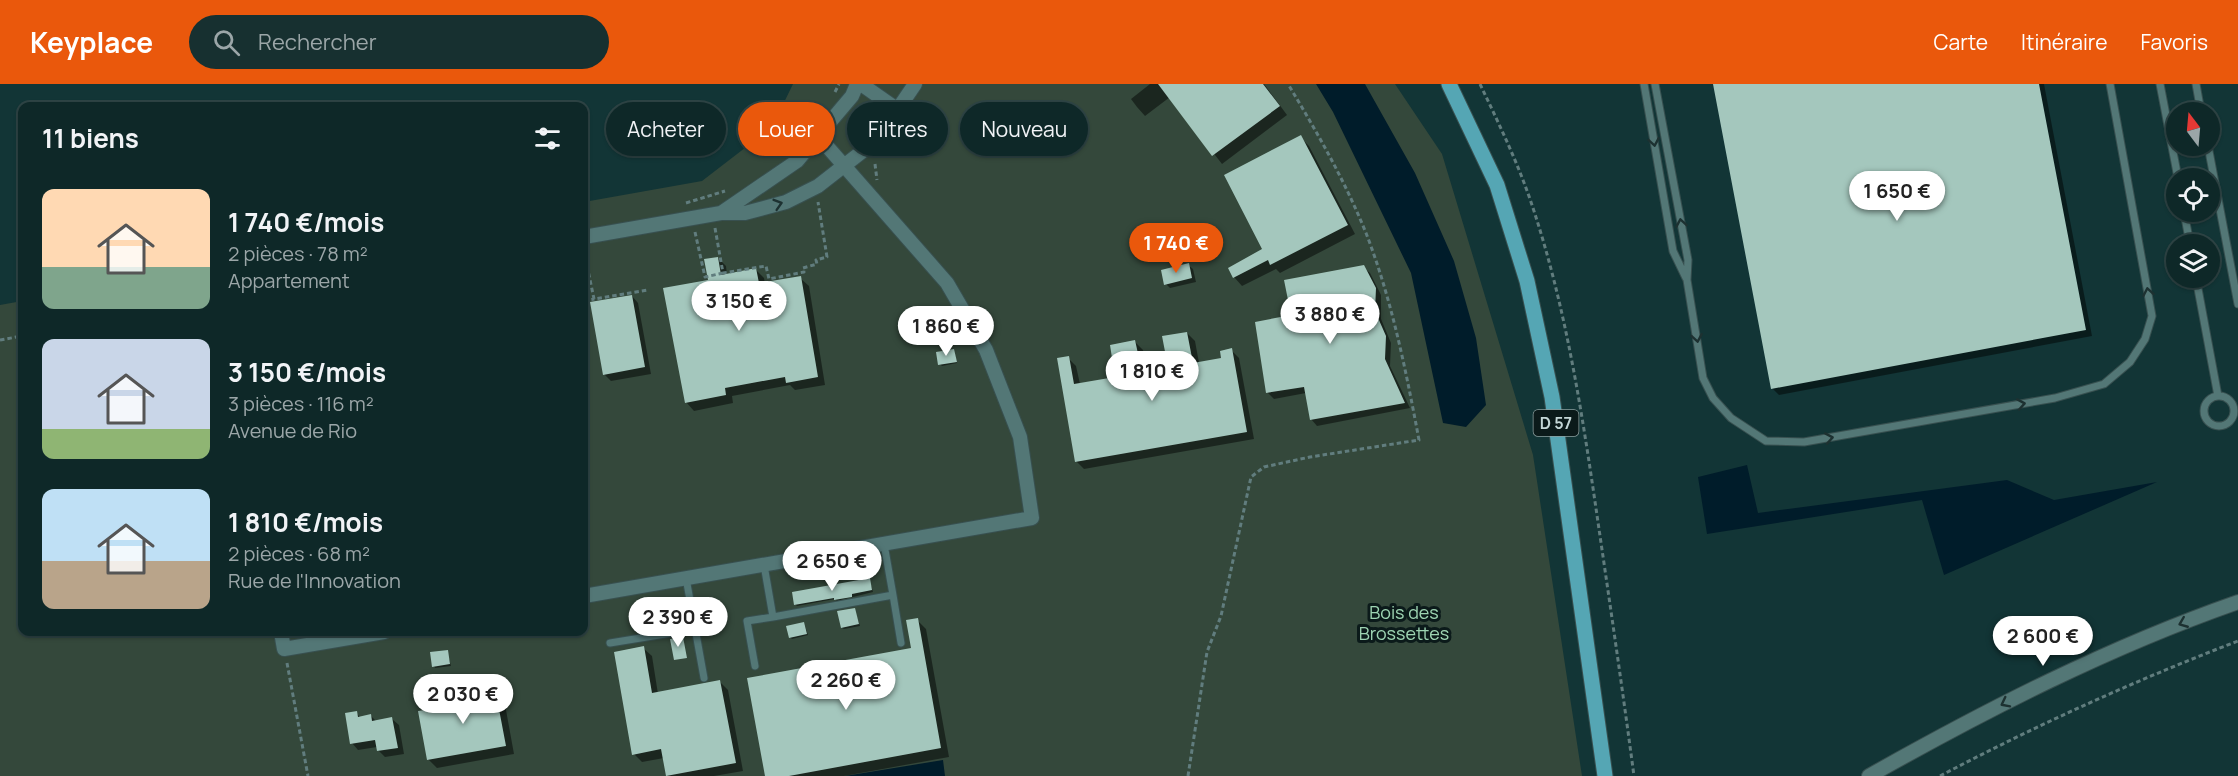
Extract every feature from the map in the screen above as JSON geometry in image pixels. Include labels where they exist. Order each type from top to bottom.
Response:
[{"type":"main road","name":"D 57","points":[[1449,84],[1497,185],[1527,281],[1552,397],[1605,776]]},
{"type":"street","points":[[835,116],[859,84],[886,102]]},
{"type":"street","points":[[903,102],[915,84]]},
{"type":"street","points":[[721,213],[801,156]]},
{"type":"street","points":[[588,595],[1032,518],[1020,436],[986,350],[946,283],[835,156]]},
{"type":"street","points":[[588,236],[721,213],[745,213],[786,202],[818,186],[857,156]]},
{"type":"street","points":[[1869,776],[2023,693],[2124,646],[2238,602]]},
{"type":"street","points":[[282,636],[284,649],[360,636]]},
{"type":"lane","points":[[1644,84],[1673,251],[1687,280]]},
{"type":"lane","points":[[1655,84],[1688,260],[1687,280],[1703,378],[1713,398],[1731,418],[1766,441],[1804,442],[2055,398],[2104,384],[2130,362],[2145,339],[2152,316],[2110,84]]},
{"type":"lane","points":[[2160,84],[2176,168]]},
{"type":"lane","points":[[2196,84],[2199,102]]},
{"type":"lane","points":[[2210,156],[2238,304]]},
{"type":"lane","points":[[2198,288],[2218,396]]},
{"type":"lane","points":[[2218,396],[2228,399],[2233,408],[2232,418],[2220,426],[2210,423],[2204,414],[2209,400],[2218,396]]},
{"type":"lane","points":[[884,544],[901,643]]},
{"type":"lane","points":[[764,565],[773,617]]},
{"type":"lane","points":[[686,578],[704,678]]},
{"type":"lane","points":[[755,666],[747,621],[893,595]]},
{"type":"lane","points":[[610,643],[696,629]]},
{"type":"path","points":[[834,94],[839,84]]},
{"type":"path","points":[[1188,776],[1207,652],[1221,616],[1251,477],[1264,467],[1310,457],[1419,440],[1395,329],[1383,284],[1365,233],[1329,156],[1288,84]]},
{"type":"path","points":[[1480,84],[1507,141],[1532,203],[1568,338],[1586,433],[1634,776]]},
{"type":"path","points":[[682,204],[721,193],[732,187]]},
{"type":"path","points":[[695,232],[705,276],[766,266],[769,279],[804,272],[802,268],[817,264],[816,260],[827,257],[818,201]]},
{"type":"path","points":[[715,228],[723,273]]},
{"type":"path","points":[[588,270],[594,299]]},
{"type":"path","points":[[588,300],[648,290]]},
{"type":"path","points":[[0,340],[18,337]]},
{"type":"path","points":[[1940,776],[2078,707],[2161,670],[2238,641]]},
{"type":"path","points":[[284,649],[308,776]]},
{"type":"green space","name":"Bois des Brossettes","points":[[793,84],[1395,84],[1442,154],[1533,455],[1582,776],[0,776],[0,305],[18,302],[18,636],[588,636],[588,201],[702,181],[738,153],[738,156],[835,156],[835,102],[784,102]]},
{"type":"water","points":[[1316,84],[1365,84],[1415,173],[1454,261],[1476,338],[1486,405],[1466,427],[1443,423],[1411,273],[1333,112]]},
{"type":"water","points":[[1747,465],[1758,513],[2007,480],[2054,500],[2157,482],[1944,575],[1922,500],[1707,534],[1698,477]]},
{"type":"water","points":[[943,760],[945,776],[845,776]]},
{"type":"building","points":[[1158,84],[1263,84],[1280,106],[1212,156]]},
{"type":"building","points":[[1713,84],[2039,84],[2086,330],[1771,389]]},
{"type":"building","points":[[1301,135],[1348,225],[1270,265],[1268,260],[1233,278],[1228,268],[1262,249],[1224,175]]},
{"type":"building","points":[[718,257],[721,275],[756,268],[759,283],[801,276],[818,377],[786,383],[785,377],[725,388],[726,395],[685,403],[663,288],[708,280],[704,259]]},
{"type":"building","points":[[1189,263],[1192,278],[1164,285],[1161,270]]},
{"type":"building","points":[[1364,265],[1376,288],[1375,311],[1386,336],[1385,359],[1405,403],[1310,420],[1304,387],[1266,393],[1255,322],[1291,315],[1284,280]]},
{"type":"building","points":[[632,295],[645,367],[603,375],[590,302]]},
{"type":"building","points":[[1187,332],[1193,363],[1221,358],[1220,351],[1232,348],[1247,432],[1075,462],[1057,358],[1069,356],[1074,384],[1115,377],[1110,345],[1135,340],[1142,372],[1168,367],[1162,336]]},
{"type":"building","points":[[954,349],[957,362],[938,365],[936,352]]},
{"type":"building","points":[[870,578],[872,590],[852,594],[852,597],[794,605],[792,592]]},
{"type":"building","points":[[855,608],[859,624],[841,628],[837,611]]},
{"type":"building","points":[[680,610],[681,626],[668,628],[663,613]]},
{"type":"building","points":[[918,618],[941,748],[789,776],[765,776],[747,678],[911,648],[906,620]]},
{"type":"building","points":[[804,622],[807,634],[789,638],[786,626]]},
{"type":"building","points":[[683,637],[687,658],[674,660],[670,639]]},
{"type":"building","points":[[644,646],[652,693],[720,680],[736,763],[666,776],[661,749],[632,755],[614,652]]},
{"type":"building","points":[[448,650],[450,664],[432,667],[430,652]]},
{"type":"building","points":[[495,688],[506,746],[427,760],[418,711],[438,708],[436,699]]},
{"type":"building","points":[[357,711],[358,717],[371,714],[372,721],[392,717],[398,748],[377,751],[375,740],[350,744],[345,713]]}]
